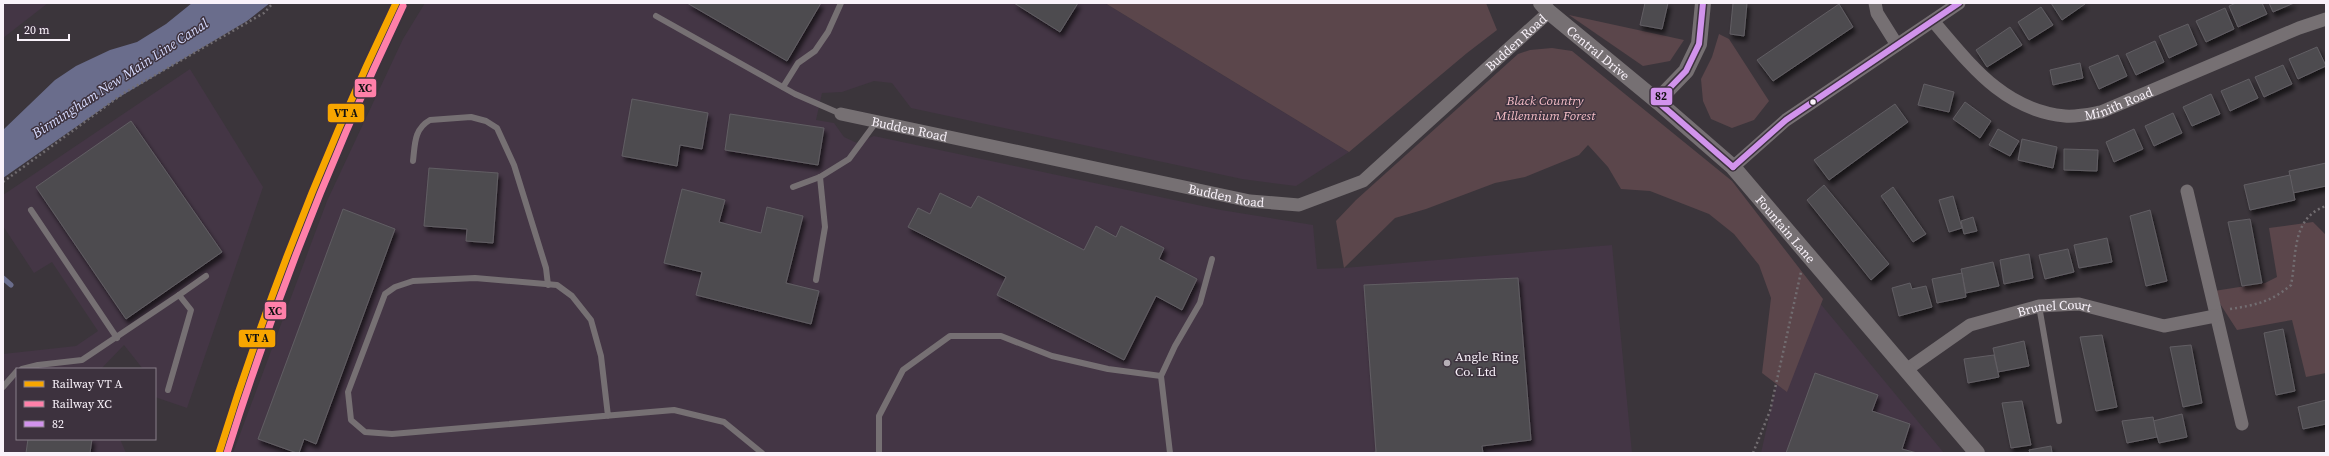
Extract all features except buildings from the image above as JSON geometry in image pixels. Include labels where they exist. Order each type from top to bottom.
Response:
[{"type":"street","points":[[1657,101],[1686,71],[1699,44],[1703,3]]},
{"type":"street","points":[[1875,3],[1877,12],[1897,45]]},
{"type":"street","points":[[1733,167],[1786,120],[1959,3]]},
{"type":"street","name":"Central Drive","points":[[1545,8],[1657,101]]},
{"type":"street","name":"Budden Road","points":[[841,114],[1250,201],[1299,205],[1363,181],[1545,8]]},
{"type":"street","name":"Minith Road","points":[[1933,20],[1978,74],[2000,92],[2033,109],[2066,116],[2101,112],[2299,28],[2326,19]]},
{"type":"street","name":"Fountain Lane","points":[[1657,101],[1733,167],[1977,453]]},
{"type":"street","points":[[2187,191],[2242,424]]},
{"type":"street","name":"Brunel Court","points":[[1906,370],[1970,324],[2039,306],[2079,304],[2164,326],[2215,314]]},
{"type":"lane","points":[[783,87],[798,63],[815,51],[824,38],[841,3]]},
{"type":"lane","points":[[656,16],[783,87],[810,101],[841,114]]},
{"type":"lane","points":[[414,161],[417,133],[424,123],[430,120],[471,117],[486,121],[497,128],[514,165],[546,268],[548,285]]},
{"type":"lane","points":[[793,187],[820,177],[849,160],[877,122]]},
{"type":"lane","points":[[816,280],[825,227],[820,177]]},
{"type":"lane","points":[[31,210],[117,338]]},
{"type":"lane","points":[[1170,453],[1161,376],[1175,346],[1200,303],[1212,259]]},
{"type":"lane","points":[[26,368],[38,365],[82,360],[117,338],[206,276]]},
{"type":"lane","points":[[608,416],[601,356],[592,320],[572,296],[557,285],[475,278],[413,281],[395,287],[385,294],[348,392],[351,420],[365,432],[392,434],[608,416],[674,410],[724,422],[762,453]]},
{"type":"lane","points":[[168,390],[191,310],[179,295]]},
{"type":"lane","points":[[2039,306],[2059,421]]},
{"type":"lane","points":[[879,453],[879,416],[904,370],[950,336],[1001,336],[1052,356],[1108,369],[1161,376]]},
{"type":"lane","points":[[3,387],[16,371]]},
{"type":"path","points":[[3,182],[124,93],[264,13],[273,3]]},
{"type":"path","points":[[2215,314],[2263,303],[2291,285],[2296,239],[2305,220],[2320,208],[2326,206]]},
{"type":"path","points":[[1753,453],[1770,411],[1806,253]]},
{"type":"shaded area","points":[[3,3],[48,3],[3,38]]},
{"type":"shaded area","points":[[425,3],[1105,3],[1349,152],[1296,186],[1242,179],[911,108],[892,83],[874,81],[842,92],[822,93],[816,120],[834,123],[844,137],[857,143],[874,136],[1221,210],[1313,225],[1317,269],[1612,245],[1632,453],[233,453],[327,201],[403,39]]},
{"type":"shaded area","points":[[190,69],[263,187],[187,408],[156,397],[156,368],[142,368],[124,345],[102,368],[16,368],[16,440],[120,440],[126,453],[3,453],[3,354],[76,346],[98,331],[52,262],[34,273],[3,226],[3,195]]},
{"type":"shaded area","points":[[1800,279],[1944,453],[1761,453]]},
{"type":"green space","points":[[1105,3],[1486,3],[1497,30],[1467,53],[1349,152]]},
{"type":"green space","points":[[1569,15],[1684,40],[1670,61],[1643,66]]},
{"type":"green space","points":[[1719,34],[1729,39],[1769,101],[1754,120],[1732,128],[1711,119],[1703,101],[1701,79],[1712,57]]},
{"type":"green space","name":"Black Country Millennium Forest","points":[[1552,48],[1572,51],[1732,181],[1823,299],[1787,392],[1762,373],[1771,298],[1759,265],[1734,234],[1709,214],[1650,191],[1621,189],[1608,167],[1588,145],[1579,155],[1525,177],[1495,183],[1426,209],[1395,218],[1344,268],[1336,221],[1356,200],[1518,54],[1530,50]]},
{"type":"green space","points":[[2313,222],[2326,235],[2326,373],[2306,377],[2292,320],[2237,330],[2215,296],[2214,291],[2265,283],[2277,277],[2269,228]]},
{"type":"water","name":"Birmingham New Main Line Canal","points":[[192,3],[270,3],[247,21],[116,99],[3,178],[3,130],[55,80],[76,66],[110,50],[137,42],[166,24]]},
{"type":"waterway","points":[[3,278],[11,285]]},
{"type":"transit line","points":[[219,453],[257,338],[299,225],[370,58],[396,3]]},
{"type":"transit line","name":"82","points":[[1703,3],[1699,44],[1686,71],[1657,101],[1733,167]]},
{"type":"transit line","name":"82","points":[[1733,167],[1786,120],[1959,3]]},
{"type":"rail line","name":"XC","points":[[227,453],[265,339],[307,226],[353,115],[403,6]]},
{"type":"place","name":"Angle Ring Co. Ltd","points":[[1447,363]]}]
